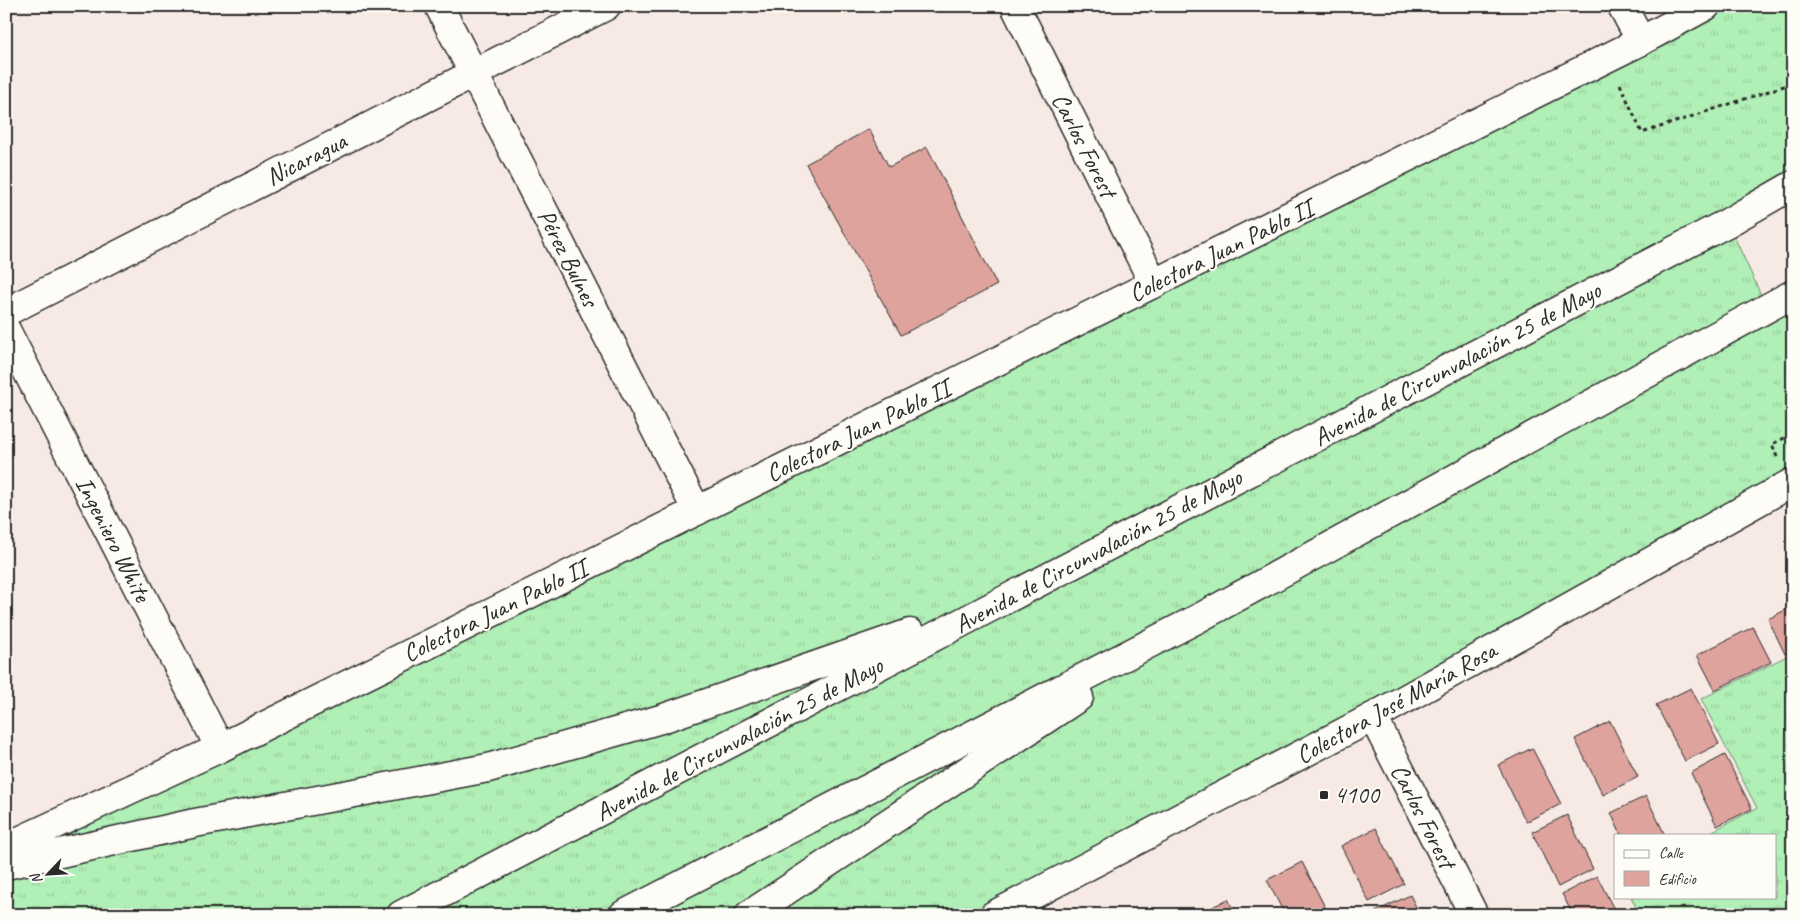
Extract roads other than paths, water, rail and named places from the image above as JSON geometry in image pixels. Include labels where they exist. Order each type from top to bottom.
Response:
[{"type":"main road","name":"Pérez Bulnes","points":[[439,6],[697,511]]},
{"type":"main road","name":"Nicaragua","points":[[6,312],[606,6]]},
{"type":"main road","name":"Carlos Forest","points":[[1015,6],[1154,284]]},
{"type":"main road","points":[[1622,6],[1641,41]]},
{"type":"main road","name":"Colectora Juan Pablo II","points":[[6,847],[220,748],[1607,58],[1706,6]]},
{"type":"main road","name":"Avenida de Circunvalación 25 de Mayo","points":[[401,915],[1728,223],[1793,185]]},
{"type":"main road","points":[[622,915],[1197,619],[1793,294]]},
{"type":"main road","name":"Ingeniero White","points":[[6,330],[220,748]]},
{"type":"main road","name":"Colectora José María Rosa","points":[[994,915],[1373,716],[1793,482]]},
{"type":"main road","points":[[6,865],[196,823],[488,768],[661,719],[866,649],[1017,593]]},
{"type":"main road","points":[[749,915],[1197,619]]},
{"type":"main road","name":"Carlos Forest","points":[[1373,716],[1474,915]]},
{"type":"place","name":"4100","points":[[1324,795]]}]
